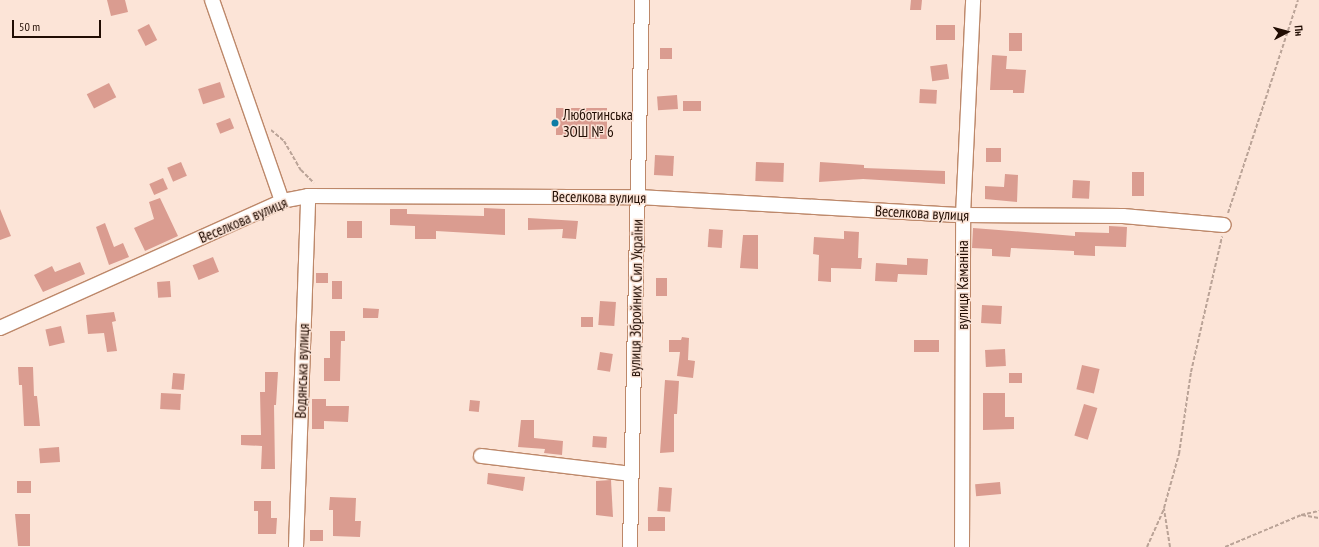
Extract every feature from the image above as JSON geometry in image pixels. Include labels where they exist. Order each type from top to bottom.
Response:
[{"type":"street","points":[[212,0],[282,201]]},
{"type":"street","name":"вулиця Збройних Сил України","points":[[630,547],[642,0]]},
{"type":"street","name":"вулиця Каманіна","points":[[962,547],[963,215],[973,0]]},
{"type":"street","name":"Веселкова вулиця","points":[[0,328],[282,201],[308,196],[638,197],[963,215],[1123,216],[1224,225]]},
{"type":"street","name":"Водянська вулиця","points":[[296,547],[308,196]]},
{"type":"street","points":[[481,456],[632,474]]},
{"type":"path","points":[[1148,547],[1164,508],[1179,454],[1191,372],[1224,225],[1298,0]]},
{"type":"path","points":[[267,127],[284,141],[301,170],[323,193],[330,195]]},
{"type":"path","points":[[1164,508],[1170,547]]},
{"type":"path","points":[[1225,547],[1301,515],[1319,511]]},
{"type":"path","points":[[1301,515],[1319,518]]},
{"type":"building","points":[[107,0],[125,0],[128,12],[111,16]]},
{"type":"building","points":[[911,0],[922,0],[921,10],[910,10]]},
{"type":"building","points":[[149,24],[157,40],[146,46],[137,30]]},
{"type":"building","points":[[936,25],[955,25],[955,40],[936,40]]},
{"type":"building","points":[[1009,33],[1022,33],[1022,51],[1009,51]]},
{"type":"building","points":[[660,48],[672,48],[672,59],[660,59]]},
{"type":"building","points":[[992,55],[1007,56],[1006,69],[1026,70],[1024,93],[1013,93],[1013,90],[990,90]]},
{"type":"building","points":[[947,64],[949,79],[932,81],[930,66]]},
{"type":"building","points":[[220,82],[225,97],[203,104],[198,89]]},
{"type":"building","points":[[109,83],[116,97],[94,109],[87,94]]},
{"type":"building","points":[[920,89],[937,90],[936,104],[919,103]]},
{"type":"building","points":[[677,95],[678,109],[658,110],[657,96]]},
{"type":"building","points":[[683,101],[701,101],[701,111],[683,111]]},
{"type":"building","points":[[556,108],[607,108],[607,139],[583,139],[583,135],[556,135]]},
{"type":"building","points":[[230,118],[234,128],[220,134],[216,124]]},
{"type":"building","points":[[986,148],[1001,148],[1001,162],[986,162]]},
{"type":"building","points":[[655,155],[674,156],[673,176],[654,175]]},
{"type":"building","points":[[181,162],[187,176],[173,182],[167,168]]},
{"type":"building","points":[[756,162],[784,163],[783,182],[755,181]]},
{"type":"building","points":[[820,162],[864,165],[864,168],[945,171],[945,184],[863,179],[819,182]]},
{"type":"building","points":[[1132,172],[1144,172],[1144,196],[1132,196]]},
{"type":"building","points":[[1005,174],[1018,175],[1017,202],[985,199],[985,186],[1004,187]]},
{"type":"building","points":[[163,178],[168,189],[154,195],[149,184]]},
{"type":"building","points":[[1073,180],[1090,181],[1089,199],[1072,198]]},
{"type":"building","points":[[160,198],[178,236],[145,251],[134,228],[154,219],[149,202]]},
{"type":"building","points":[[484,208],[505,209],[505,235],[436,231],[436,239],[415,239],[415,226],[390,225],[390,209],[407,209],[407,214],[484,216]]},
{"type":"building","points":[[0,209],[11,236],[0,240]]},
{"type":"building","points":[[528,218],[578,221],[576,239],[562,238],[563,229],[528,230]]},
{"type":"building","points":[[347,221],[362,221],[362,238],[347,238]]},
{"type":"building","points":[[105,223],[114,247],[123,243],[129,257],[109,265],[96,227]]},
{"type":"building","points":[[1109,226],[1127,227],[1126,247],[1095,246],[1095,256],[1074,255],[1074,251],[1011,248],[1010,257],[992,256],[992,249],[972,248],[973,228],[1075,236],[1075,232],[1109,233]]},
{"type":"building","points":[[709,229],[723,230],[722,248],[708,247]]},
{"type":"building","points":[[844,231],[859,232],[858,258],[862,258],[861,269],[831,268],[831,282],[818,281],[819,255],[813,254],[814,237],[844,239]]},
{"type":"building","points":[[743,235],[758,235],[758,269],[740,268]]},
{"type":"building","points":[[213,257],[219,272],[199,280],[193,265]]},
{"type":"building","points":[[907,258],[928,259],[927,275],[898,274],[897,282],[875,281],[876,263],[907,265]]},
{"type":"building","points":[[80,262],[85,274],[43,292],[34,275],[52,266],[55,272]]},
{"type":"building","points":[[316,273],[328,273],[328,283],[316,283]]},
{"type":"building","points":[[656,278],[667,278],[667,296],[656,296]]},
{"type":"building","points":[[170,281],[171,297],[158,298],[157,282]]},
{"type":"building","points":[[332,281],[342,281],[342,299],[332,299]]},
{"type":"building","points":[[600,301],[616,302],[614,326],[598,325]]},
{"type":"building","points":[[982,305],[1002,306],[1001,324],[981,323]]},
{"type":"building","points":[[363,308],[379,309],[378,318],[363,318]]},
{"type":"building","points":[[114,312],[116,321],[112,322],[117,351],[107,352],[104,333],[88,334],[86,315]]},
{"type":"building","points":[[581,317],[593,317],[593,327],[581,327]]},
{"type":"building","points":[[61,326],[65,343],[49,346],[45,330]]},
{"type":"building","points":[[330,331],[345,331],[345,341],[341,341],[340,381],[324,381],[324,358],[330,358]]},
{"type":"building","points":[[682,337],[689,338],[688,360],[695,361],[693,378],[677,376],[680,352],[669,352],[669,340],[681,340]]},
{"type":"building","points":[[914,340],[939,340],[939,352],[914,352]]},
{"type":"building","points":[[1005,349],[1006,366],[986,367],[985,350]]},
{"type":"building","points":[[600,352],[613,354],[610,372],[597,370]]},
{"type":"building","points":[[1082,365],[1100,369],[1094,393],[1076,389]]},
{"type":"building","points":[[18,367],[33,367],[34,396],[37,396],[40,426],[24,426],[22,385],[19,385]]},
{"type":"building","points":[[265,372],[278,372],[276,405],[274,405],[275,469],[261,469],[262,446],[241,445],[241,435],[261,435],[260,392],[265,392]]},
{"type":"building","points":[[173,373],[185,374],[184,390],[172,389]]},
{"type":"building","points":[[1009,373],[1022,373],[1022,383],[1009,383]]},
{"type":"building","points":[[665,380],[679,381],[677,414],[674,414],[674,452],[660,453]]},
{"type":"building","points":[[161,393],[181,394],[180,410],[160,409]]},
{"type":"building","points":[[983,393],[1005,393],[1005,417],[1014,417],[1014,429],[983,430]]},
{"type":"building","points":[[312,399],[326,399],[326,406],[349,406],[348,422],[324,421],[324,429],[312,429]]},
{"type":"building","points":[[470,400],[480,401],[479,412],[469,411]]},
{"type":"building","points":[[1084,404],[1097,408],[1088,440],[1074,436]]},
{"type":"building","points":[[521,420],[534,420],[534,438],[563,441],[562,455],[544,453],[545,449],[518,447]]},
{"type":"building","points":[[593,436],[607,437],[606,448],[592,447]]},
{"type":"building","points":[[59,447],[60,462],[40,463],[39,448]]},
{"type":"building","points":[[488,473],[525,477],[523,491],[487,484]]},
{"type":"building","points":[[611,480],[613,517],[596,515],[596,481]]},
{"type":"building","points":[[17,481],[31,481],[31,493],[17,493]]},
{"type":"building","points":[[1000,482],[1001,494],[976,496],[975,484]]},
{"type":"building","points":[[659,487],[672,488],[670,512],[657,511]]},
{"type":"building","points":[[330,497],[356,498],[355,521],[361,521],[360,537],[333,536],[333,510],[329,510]]},
{"type":"building","points":[[254,501],[271,501],[271,518],[277,518],[276,534],[258,534],[258,511],[254,511]]},
{"type":"building","points":[[15,514],[30,514],[30,546],[18,546]]},
{"type":"building","points":[[648,517],[665,517],[665,531],[648,531]]},
{"type":"building","points":[[310,530],[323,530],[323,541],[310,541]]},
{"type":"place","name":"Люботинська ЗОШ № 6","points":[[555,123]]}]
